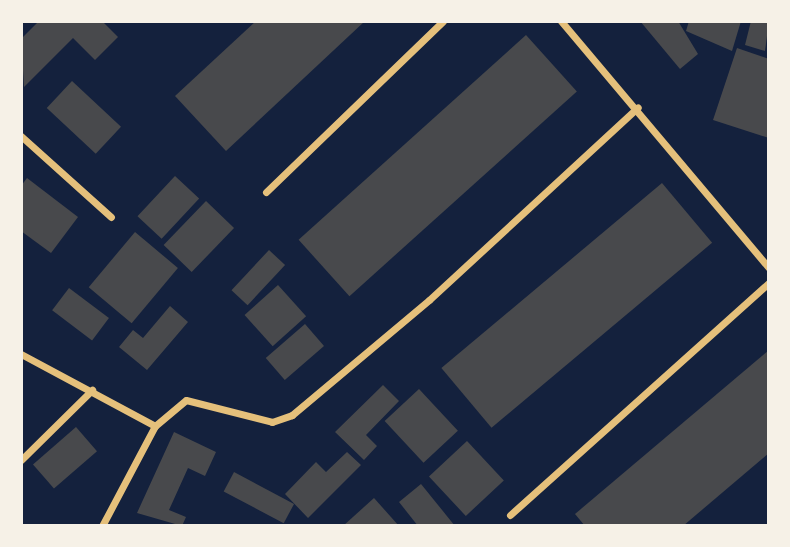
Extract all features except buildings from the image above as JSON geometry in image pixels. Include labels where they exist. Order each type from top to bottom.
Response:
[{"type":"street","points":[[266,192],[443,21]]},
{"type":"street","points":[[561,21],[638,107],[769,268]]},
{"type":"street","points":[[102,526],[155,426],[186,400],[272,422],[292,415],[429,300],[638,107]]},
{"type":"street","points":[[21,136],[111,217]]},
{"type":"street","points":[[510,515],[769,282]]},
{"type":"street","points":[[21,355],[92,390],[155,426]]},
{"type":"street","points":[[21,460],[92,390]]}]
